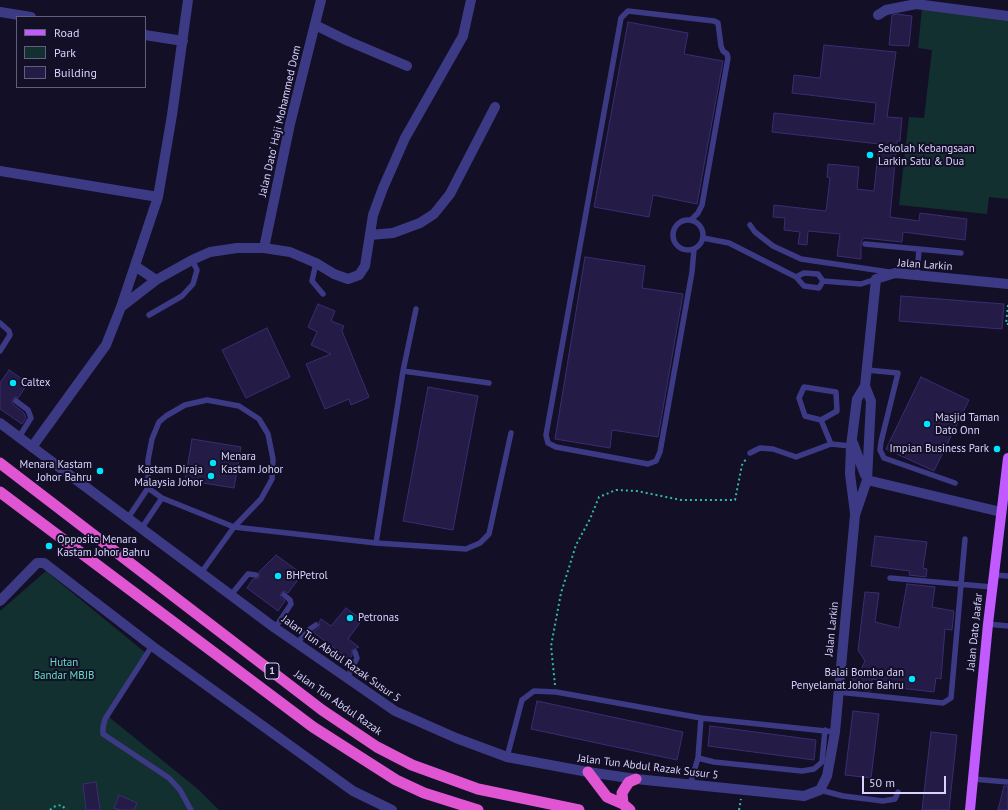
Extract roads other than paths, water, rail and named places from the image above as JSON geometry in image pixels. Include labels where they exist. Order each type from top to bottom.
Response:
[{"type":"highway","name":"Jalan Tun Abdul Razak","points":[[0,463],[322,710],[377,747],[412,765],[478,789],[579,810]]},
{"type":"highway","name":"1","points":[[0,492],[320,731],[396,780],[424,793],[478,810]]},
{"type":"highway","points":[[588,772],[606,797],[626,807]]},
{"type":"highway","points":[[626,807],[622,793],[629,782],[636,779]]},
{"type":"main road","name":"Jalan Dato Jaafar","points":[[970,810],[988,624],[992,587],[1004,512],[1008,458]]},
{"type":"street","points":[[32,447],[106,345],[136,266],[158,197],[172,115],[188,0]]},
{"type":"street","name":"Jalan Dato’ Haji Mohammed Dom","points":[[264,248],[290,124],[321,0]]},
{"type":"street","points":[[121,307],[156,280],[192,260],[210,252],[237,248],[264,248],[290,252],[316,263],[334,274],[348,279],[360,275],[365,266],[373,215],[383,188],[405,138],[463,36],[471,0]]},
{"type":"street","points":[[878,15],[886,10],[903,6],[935,3],[1008,16]]},
{"type":"street","points":[[0,12],[25,16]]},
{"type":"street","points":[[315,25],[348,41],[408,66]]},
{"type":"street","points":[[146,35],[183,41]]},
{"type":"street","points":[[370,235],[393,233],[420,223],[434,214],[450,194],[495,107]]},
{"type":"street","points":[[0,171],[158,197]]},
{"type":"street","points":[[136,266],[156,280]]},
{"type":"street","name":"Jalan Larkin","points":[[856,515],[850,474],[851,443],[857,399],[865,386],[876,279],[895,273],[1008,284]]},
{"type":"street","name":"Jalan Larkin","points":[[820,790],[827,776],[830,731],[838,692],[856,515],[867,480],[871,401],[865,386]]},
{"type":"street","name":"Jalan Tun Abdul Razak Susur 5","points":[[0,424],[275,628],[347,678],[395,711],[450,736],[507,757],[588,772],[636,779],[804,796],[820,790]]},
{"type":"street","points":[[851,443],[867,480],[1004,512]]},
{"type":"street","points":[[0,600],[37,563],[44,563],[152,646],[353,791],[392,810]]},
{"type":"lane","points":[[691,220],[698,214],[702,205],[728,58],[721,46],[718,23],[714,21],[628,11],[621,18],[546,435],[548,443],[556,447],[648,464],[656,461],[660,452],[692,272],[694,249]]},
{"type":"lane","points":[[686,220],[691,220],[699,224],[702,228],[703,238],[702,242],[694,249],[685,250],[680,248],[672,237],[674,228],[677,224],[686,220]]},
{"type":"lane","points":[[750,225],[755,232],[773,246],[801,259],[895,273]]},
{"type":"lane","points":[[703,238],[729,243],[796,277],[804,286],[819,288],[823,281]]},
{"type":"lane","points":[[865,244],[961,253]]},
{"type":"lane","points":[[917,275],[919,249]]},
{"type":"lane","points":[[149,315],[182,296],[193,284],[197,270],[192,260]]},
{"type":"lane","points":[[316,263],[312,281],[323,294]]},
{"type":"lane","points":[[796,277],[804,273],[818,274],[823,281],[861,284],[876,279]]},
{"type":"lane","points":[[376,543],[403,371],[416,309]]},
{"type":"lane","points":[[0,323],[9,331],[10,335],[0,351]]},
{"type":"lane","points":[[867,370],[898,373],[881,442],[880,450],[884,458],[955,483]]},
{"type":"lane","points":[[403,371],[490,383]]},
{"type":"lane","points":[[804,387],[836,392],[837,411],[821,420],[805,416],[799,398],[804,387]]},
{"type":"lane","points":[[16,401],[28,410],[31,418],[18,437]]},
{"type":"lane","points":[[128,518],[148,488],[148,460],[152,439],[160,422],[175,409],[196,401],[222,401],[239,406],[259,419],[268,434],[273,459],[272,479],[261,499],[234,527],[202,573]]},
{"type":"lane","points":[[821,420],[831,444]]},
{"type":"lane","points":[[148,488],[162,498],[234,527],[376,543],[466,549],[480,543],[489,534],[511,434]]},
{"type":"lane","points":[[750,453],[760,448],[773,449],[796,457],[831,444],[851,443]]},
{"type":"lane","points":[[141,528],[162,498]]},
{"type":"lane","points":[[838,692],[943,703],[951,698],[965,539]]},
{"type":"lane","points":[[231,595],[248,574],[256,575]]},
{"type":"lane","points":[[994,575],[1008,576]]},
{"type":"lane","points":[[890,578],[992,587]]},
{"type":"lane","points":[[275,628],[291,604],[290,600],[284,595]]},
{"type":"lane","points":[[988,624],[1008,626]]},
{"type":"lane","points":[[297,643],[310,629],[316,625]]},
{"type":"lane","points":[[152,646],[106,719],[103,727],[103,734],[169,778],[180,790],[190,810]]},
{"type":"lane","points":[[347,678],[357,658],[355,652]]},
{"type":"lane","points":[[507,757],[522,700],[534,692],[556,692],[701,718],[830,731],[822,762],[814,769],[795,770],[714,762],[698,758]]},
{"type":"lane","points":[[690,785],[698,758],[701,718]]},
{"type":"lane","points":[[973,779],[1008,782]]},
{"type":"lane","points":[[820,790],[843,796],[883,801],[895,799],[898,792]]},
{"type":"place","name":"Sekolah Kebangsaan Larkin Satu & Dua","points":[[870,155]]},
{"type":"place","name":"Caltex","points":[[13,383]]},
{"type":"place","name":"Masjid Taman Dato Onn","points":[[927,424]]},
{"type":"place","name":"Impian Business Park","points":[[997,449]]},
{"type":"place","name":"Menara Kastam Johor","points":[[213,463]]},
{"type":"place","name":"Menara Kastam Johor Bahru","points":[[100,471]]},
{"type":"place","name":"Kastam Diraja Malaysia Johor","points":[[211,476]]},
{"type":"place","name":"Opposite Menara Kastam Johor Bahru","points":[[49,546]]},
{"type":"place","name":"BHPetrol","points":[[278,576]]},
{"type":"place","name":"Petronas","points":[[350,618]]},
{"type":"place","name":"Balai Bomba dan Penyelamat Johor Bahru","points":[[912,679]]},
{"type":"park label","name":"Hutan Bandar MBJB","points":[[64,669]]}]
